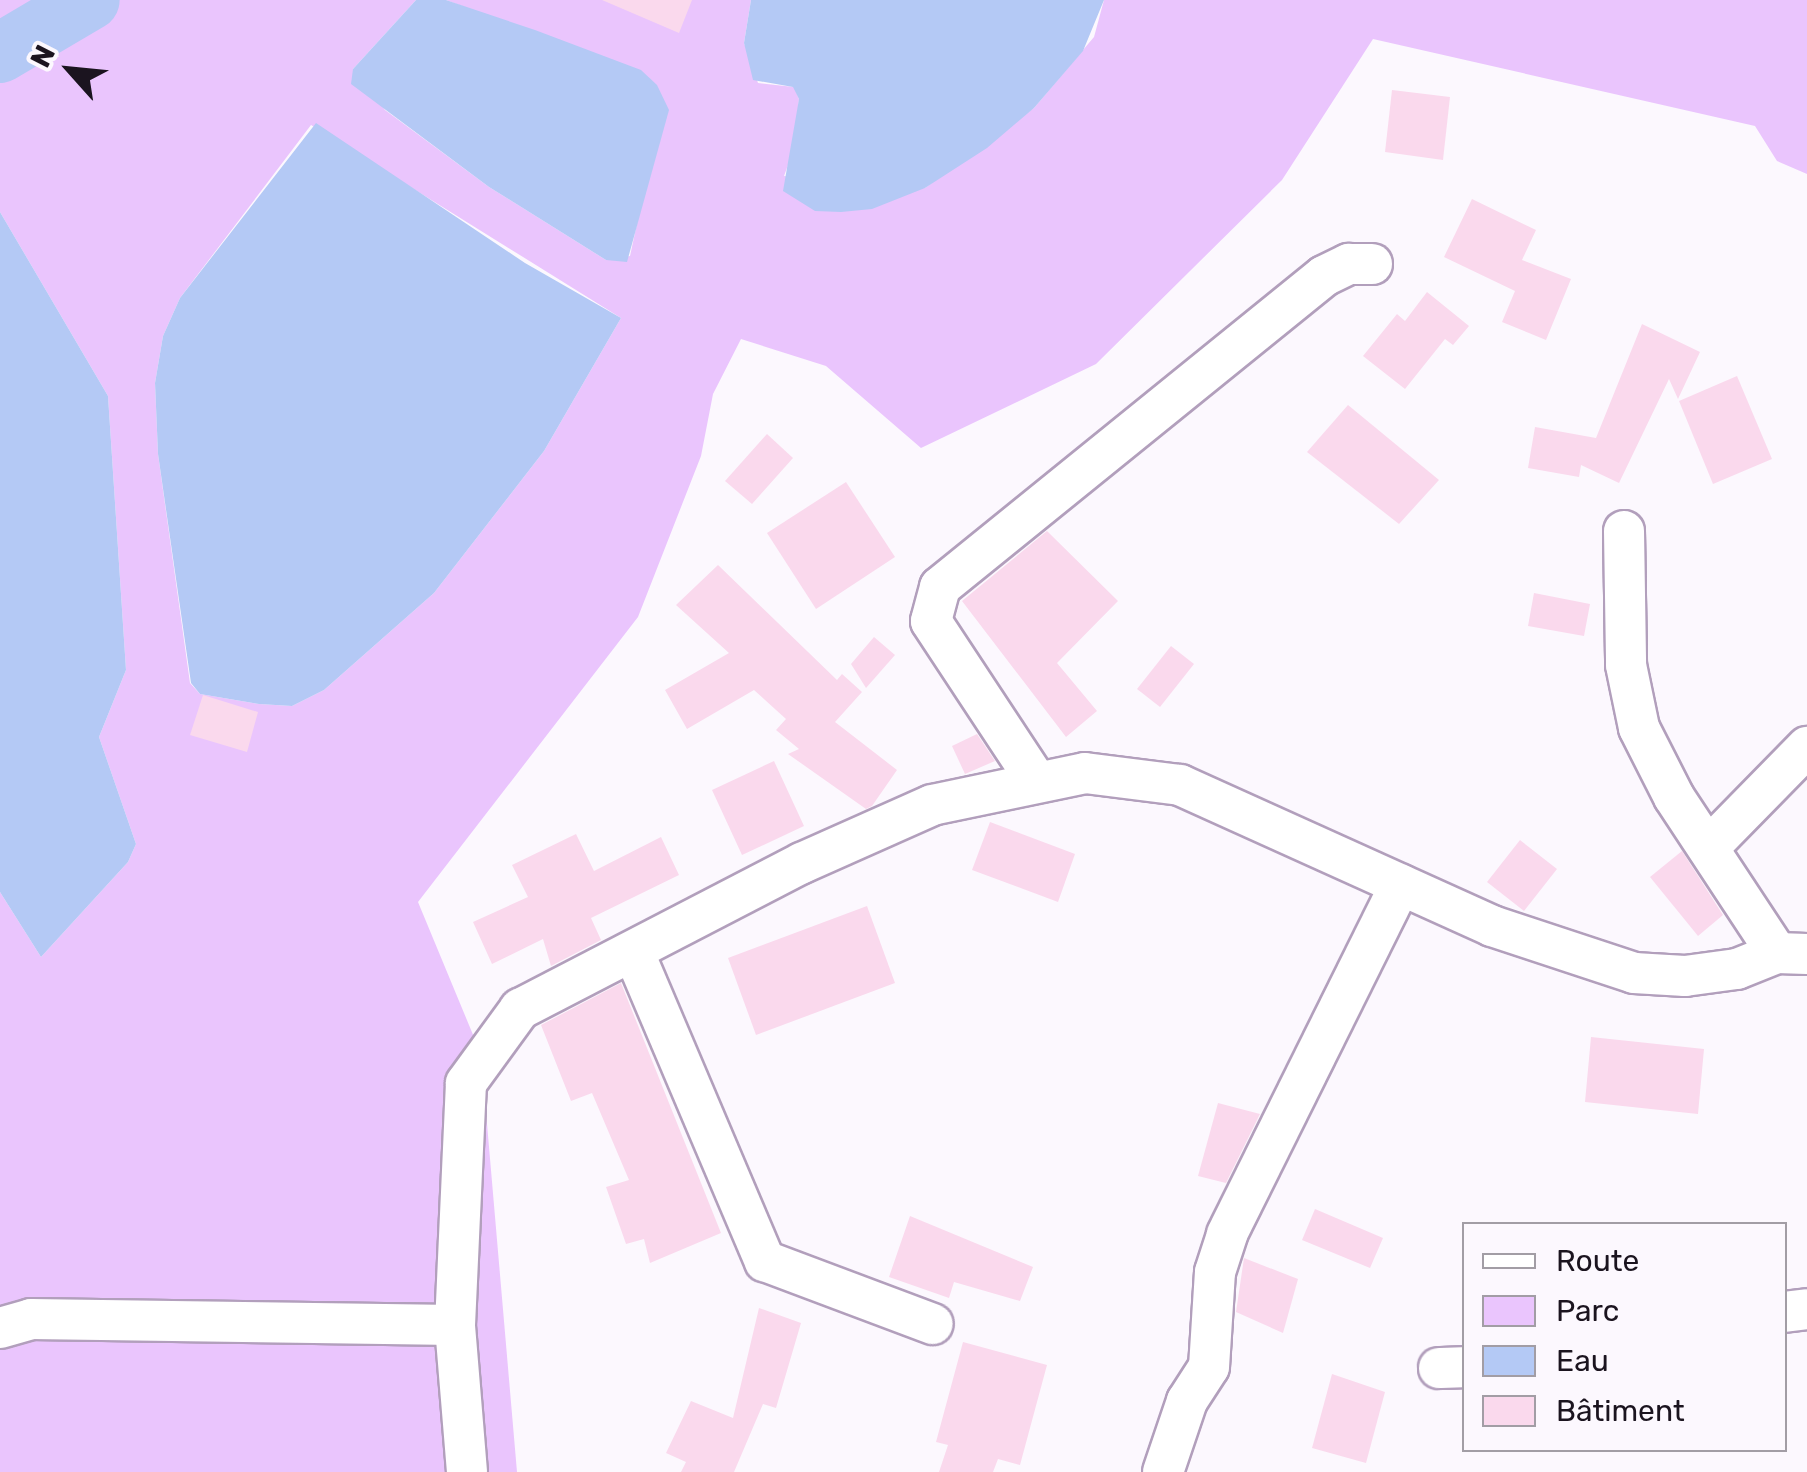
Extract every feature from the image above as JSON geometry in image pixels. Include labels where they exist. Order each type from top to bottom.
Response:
[{"type":"street","points":[[1035,778],[930,621],[940,587],[1324,276],[1349,264],[1372,264]]},
{"type":"street","points":[[467,1472],[455,1325],[466,1083],[520,1009],[634,954],[802,863],[932,805],[1035,778],[1085,773],[1180,784],[1492,926],[1634,972],[1737,970],[1792,954],[1674,797],[1639,728],[1626,665],[1624,531]]},
{"type":"street","points":[[1710,846],[1807,747]]},
{"type":"street","points":[[1163,1472],[1187,1401],[1209,1367],[1215,1272],[1227,1234],[1400,884]]},
{"type":"street","points":[[634,954],[765,1261],[933,1324]]},
{"type":"street","points":[[0,1328],[31,1320],[455,1325]]},
{"type":"green space","points":[[0,0],[416,0],[353,69],[385,110],[489,187],[606,260],[630,256],[641,205],[571,47],[446,0],[751,0],[744,43],[758,83],[794,87],[799,99],[795,146],[784,176],[925,188],[1034,108],[1094,37],[1104,0],[1807,0],[1807,174],[1777,161],[1755,126],[1373,39],[1282,180],[1096,364],[921,448],[826,366],[741,339],[713,394],[701,456],[638,617],[418,902],[481,1054],[517,1472],[0,1472],[0,892],[41,957],[128,862],[136,844],[99,737],[126,670],[108,396],[0,212]],"holes":[[[311,125],[621,318],[544,451],[434,593],[324,690],[292,706],[200,694],[190,683],[158,454],[155,383],[163,336],[180,298]]]},
{"type":"water","points":[[416,0],[446,0],[535,30],[641,70],[657,85],[669,110],[627,262],[606,260],[489,187],[351,84],[353,69]]},
{"type":"water","points":[[751,0],[1104,0],[1083,51],[1034,108],[987,148],[925,188],[872,209],[841,212],[815,211],[783,191],[799,99],[793,87],[753,80],[744,43]]},
{"type":"water","points":[[316,123],[525,263],[621,318],[544,451],[434,593],[324,690],[292,706],[259,704],[200,694],[191,683],[158,454],[155,383],[163,336],[180,298]]},
{"type":"water","points":[[0,212],[108,396],[126,670],[99,737],[136,844],[128,862],[41,957],[0,892]]},
{"type":"building","points":[[602,0],[692,0],[679,33]]},
{"type":"building","points":[[1392,90],[1450,97],[1443,160],[1385,152]]},
{"type":"building","points":[[1472,199],[1536,230],[1522,260],[1571,279],[1546,340],[1502,322],[1515,291],[1444,257]]},
{"type":"building","points":[[1427,292],[1469,326],[1453,345],[1445,339],[1405,389],[1363,356],[1397,314],[1405,321]]},
{"type":"building","points":[[1642,324],[1700,352],[1678,399],[1669,379],[1619,483],[1581,465],[1579,477],[1528,468],[1535,427],[1596,438]]},
{"type":"building","points":[[1737,376],[1772,459],[1713,484],[1679,401]]},
{"type":"building","points":[[1348,405],[1439,480],[1399,524],[1307,452]]},
{"type":"building","points":[[767,434],[793,458],[752,504],[725,481]]},
{"type":"building","points":[[846,482],[895,557],[816,609],[767,533]]},
{"type":"building","points":[[1047,531],[1118,601],[1057,663],[1097,711],[1066,737],[962,601]]},
{"type":"building","points":[[718,565],[837,680],[842,674],[862,692],[835,722],[897,770],[872,806],[866,809],[788,754],[799,749],[776,730],[786,719],[754,690],[687,729],[665,690],[729,653],[676,605]]},
{"type":"building","points":[[1534,593],[1590,604],[1584,636],[1528,626]]},
{"type":"building","points":[[874,637],[895,655],[866,688],[851,664]]},
{"type":"building","points":[[1171,646],[1194,664],[1160,707],[1137,689]]},
{"type":"building","points":[[203,695],[258,712],[247,752],[190,735]]},
{"type":"building","points":[[977,734],[995,761],[965,774],[952,746]]},
{"type":"building","points":[[774,761],[804,826],[742,855],[712,790]]},
{"type":"building","points":[[990,822],[1075,854],[1058,902],[972,870]]},
{"type":"building","points":[[576,834],[594,871],[661,837],[679,875],[591,918],[601,940],[551,966],[543,939],[492,964],[473,922],[528,897],[512,865]]},
{"type":"building","points":[[1520,840],[1557,869],[1524,911],[1487,882]]},
{"type":"building","points":[[1682,851],[1723,915],[1698,936],[1650,877]]},
{"type":"building","points":[[867,906],[895,983],[756,1035],[728,958]]},
{"type":"building","points":[[621,983],[721,1233],[650,1263],[644,1239],[626,1244],[606,1187],[629,1180],[592,1093],[571,1101],[541,1025]]},
{"type":"building","points":[[1591,1037],[1704,1049],[1698,1114],[1585,1102]]},
{"type":"building","points":[[1218,1103],[1260,1114],[1226,1183],[1198,1176]]},
{"type":"building","points":[[1315,1209],[1383,1238],[1370,1268],[1302,1240]]},
{"type":"building","points":[[910,1216],[1033,1267],[1020,1301],[954,1282],[949,1298],[889,1277]]},
{"type":"building","points":[[1244,1258],[1298,1279],[1283,1333],[1236,1312]]},
{"type":"building","points":[[759,1308],[801,1323],[776,1408],[763,1404],[734,1472],[681,1472],[686,1462],[666,1453],[691,1401],[733,1418]]},
{"type":"building","points":[[963,1342],[1047,1365],[1020,1465],[998,1459],[993,1472],[939,1472],[948,1445],[936,1442]]},
{"type":"building","points":[[1332,1374],[1385,1392],[1366,1463],[1312,1448]]},
{"type":"waterway","points":[[0,53],[90,0]]}]
